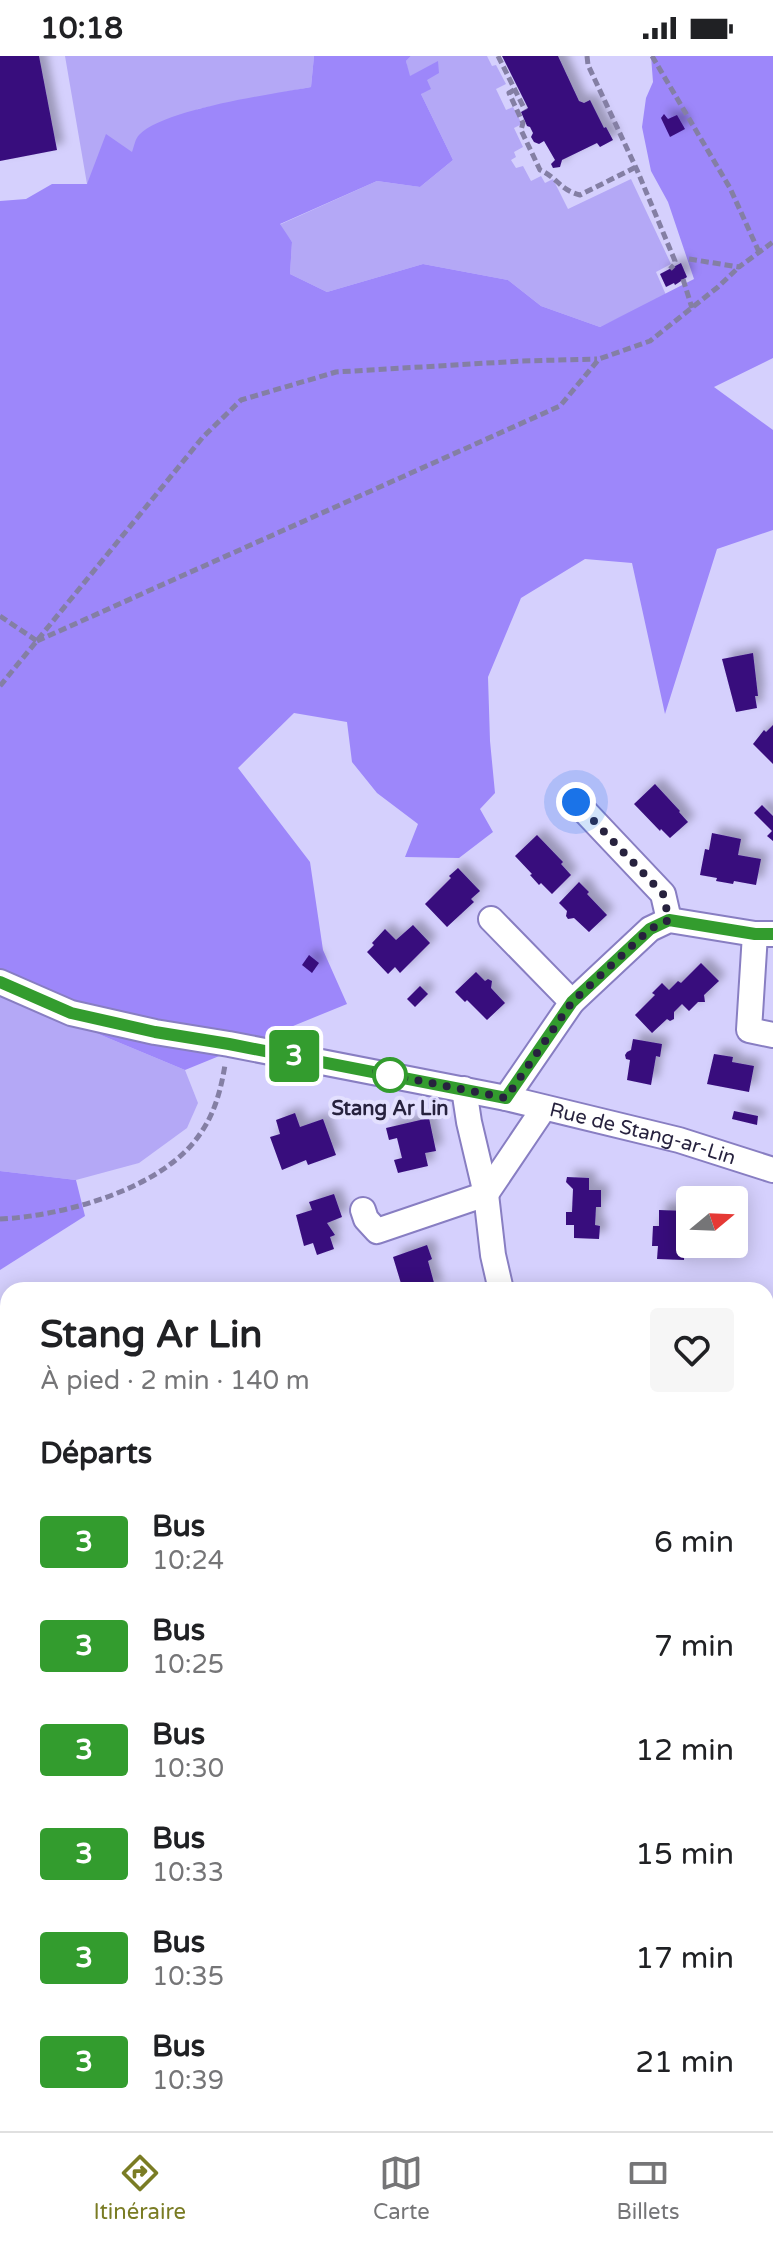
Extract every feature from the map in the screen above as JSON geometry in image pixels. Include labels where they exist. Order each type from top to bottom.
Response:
[{"type":"street","points":[[576,802],[663,894],[669,920]]},
{"type":"street","points":[[491,919],[572,1002]]},
{"type":"street","points":[[506,1098],[572,1002],[650,929],[669,920],[764,934],[749,1030],[773,1035]]},
{"type":"street","name":"Rue de Stang-ar-Lin","points":[[0,982],[71,1013],[155,1032],[506,1098],[679,1140],[773,1170]]},
{"type":"street","points":[[464,1089],[486,1194],[499,1282]]},
{"type":"street","points":[[363,1210],[366,1219],[377,1231],[486,1194],[544,1108]]},
{"type":"path","points":[[498,56],[525,110]]},
{"type":"path","points":[[587,56],[588,65],[636,167],[675,261],[670,269]]},
{"type":"path","points":[[652,56],[730,188],[759,252]]},
{"type":"path","points":[[514,90],[509,93],[523,123],[521,130],[540,170],[551,175],[567,192],[580,195],[636,167]]},
{"type":"path","points":[[0,686],[203,437],[241,400],[336,372],[599,359],[650,341],[773,242]]},
{"type":"path","points":[[689,259],[739,267]]},
{"type":"path","points":[[683,279],[692,308]]},
{"type":"path","points":[[37,641],[560,406],[599,359]]},
{"type":"path","points":[[0,616],[37,641]]},
{"type":"path","points":[[0,1219],[27,1218],[95,1203],[150,1178],[183,1155],[201,1134],[220,1096],[229,1044]]},
{"type":"shaded area","points":[[65,56],[314,56],[311,87],[198,109],[87,184]]},
{"type":"shaded area","points":[[314,56],[411,56],[406,61],[410,76],[438,61],[439,73],[427,80],[431,89],[421,94],[453,160],[420,187],[377,181],[280,224],[292,242],[290,274],[327,292],[423,264],[508,280],[541,306],[600,327],[694,279],[668,202],[651,171],[642,127],[646,98],[653,82],[651,56],[773,56],[773,358],[714,387],[773,430],[773,530],[717,549],[665,714],[632,563],[585,559],[521,598],[488,677],[495,793],[480,809],[493,832],[459,858],[405,857],[418,824],[377,793],[352,762],[347,722],[294,713],[238,768],[310,862],[323,950],[347,1004],[185,1070],[0,993],[0,201],[26,199],[52,184],[87,184],[106,134],[132,152],[139,135],[171,118],[220,104],[311,87]]},
{"type":"shaded area","points":[[411,56],[487,56],[506,84],[496,89],[506,110],[513,107],[522,124],[514,128],[523,147],[514,152],[516,157],[511,160],[516,168],[523,166],[531,181],[541,176],[545,183],[553,179],[568,209],[631,179],[671,264],[656,272],[666,295],[600,327],[541,306],[508,280],[423,264],[327,292],[290,274],[292,242],[279,225],[377,181],[420,187],[453,160],[421,94],[438,62],[409,77],[406,61]]},
{"type":"shaded area","points":[[0,993],[185,1070],[198,1103],[187,1128],[139,1163],[76,1180],[0,1171]]},
{"type":"shaded area","points":[[0,1171],[76,1180],[85,1216],[0,1270]]},
{"type":"building","points":[[0,56],[39,56],[57,150],[0,161]]},
{"type":"building","points":[[502,56],[558,56],[579,101],[584,103],[590,100],[613,140],[600,147],[597,143],[562,160],[560,167],[553,168],[551,164],[555,160],[544,141],[539,144],[531,137],[533,133],[521,112],[528,108]]},
{"type":"building","points":[[664,114],[668,119],[677,115],[685,129],[670,137],[661,118]]},
{"type":"building","points":[[681,263],[687,277],[666,287],[660,274]]},
{"type":"building","points":[[753,653],[757,708],[736,712],[722,659]]},
{"type":"building","points":[[773,725],[773,764],[753,744],[764,730],[766,732]]},
{"type":"building","points":[[655,784],[688,822],[670,838],[634,804]]},
{"type":"building","points":[[762,805],[773,816],[773,841],[767,836],[772,831],[754,813]]},
{"type":"building","points":[[712,833],[741,839],[738,855],[761,859],[756,885],[716,881],[717,878],[700,875]]},
{"type":"building","points":[[537,835],[571,875],[552,894],[541,883],[539,885],[515,856]]},
{"type":"building","points":[[458,868],[480,891],[471,899],[474,902],[447,927],[425,904]]},
{"type":"building","points":[[579,882],[607,915],[589,932],[574,918],[568,919],[567,911],[559,903]]},
{"type":"building","points":[[413,925],[430,943],[400,973],[395,967],[388,974],[367,952],[385,929],[396,940]]},
{"type":"building","points":[[309,955],[319,963],[312,973],[302,965]]},
{"type":"building","points":[[701,963],[719,981],[704,995],[705,1002],[698,1002],[689,1011],[682,1004],[674,1012],[674,1019],[667,1019],[652,1033],[635,1015],[662,983],[669,990]]},
{"type":"building","points":[[476,972],[485,981],[492,981],[491,988],[505,1003],[487,1020],[455,992]]},
{"type":"building","points":[[420,986],[428,994],[415,1007],[407,999]]},
{"type":"building","points":[[633,1039],[662,1044],[660,1057],[656,1056],[651,1085],[627,1080],[630,1060],[625,1055],[631,1050]]},
{"type":"building","points":[[714,1054],[733,1057],[732,1062],[754,1066],[749,1092],[707,1084]]},
{"type":"building","points":[[734,1111],[758,1116],[757,1125],[732,1119]]},
{"type":"building","points":[[295,1113],[300,1127],[323,1119],[336,1155],[308,1165],[306,1160],[282,1170],[270,1137],[280,1134],[276,1120]]},
{"type":"building","points":[[429,1118],[436,1151],[425,1153],[428,1166],[398,1173],[394,1160],[402,1158],[397,1138],[389,1140],[386,1128]]},
{"type":"building","points":[[567,1177],[589,1178],[589,1190],[601,1190],[601,1207],[596,1207],[595,1225],[600,1226],[599,1239],[574,1238],[574,1225],[566,1225],[566,1212],[572,1212],[573,1189],[566,1182]]},
{"type":"building","points":[[334,1194],[342,1217],[327,1223],[335,1235],[330,1237],[334,1249],[317,1255],[313,1243],[304,1246],[296,1215],[312,1210],[309,1202]]},
{"type":"building","points":[[659,1210],[676,1211],[676,1258],[684,1260],[657,1259],[658,1246],[652,1246],[653,1226],[659,1226]]},
{"type":"building","points":[[427,1245],[434,1282],[401,1282],[393,1257]]},
{"type":"bus line","name":"3","points":[[0,982],[71,1013],[155,1032],[506,1098],[572,1002],[650,929],[669,920],[755,934],[773,934]]},
{"type":"place","name":"Stang Ar Lin","points":[[390,1075]]},
{"type":"route","points":[[390,1075],[376,1072],[506,1098],[572,1002],[650,929],[669,920],[663,894],[576,802]]}]
